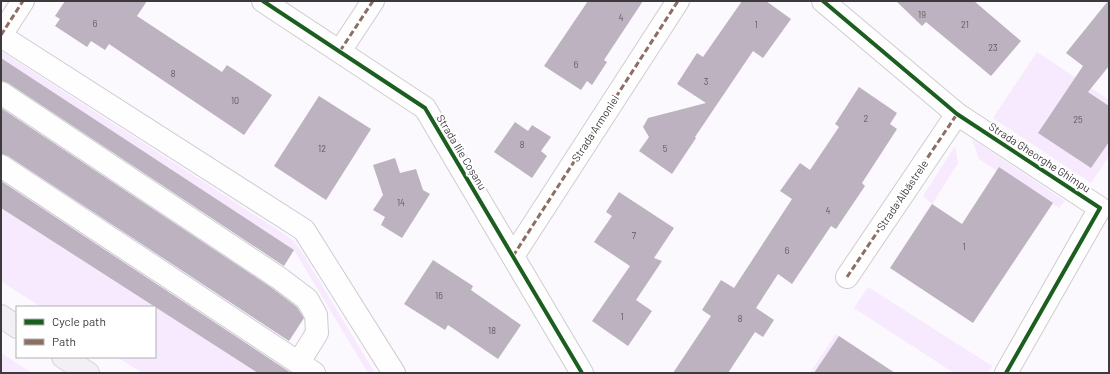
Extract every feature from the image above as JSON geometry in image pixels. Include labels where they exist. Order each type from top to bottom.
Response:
[{"type":"main road","points":[[1,316],[16,326]]},
{"type":"main road","points":[[65,358],[88,373]]},
{"type":"street","points":[[23,1],[1,36],[304,230],[394,373]]},
{"type":"street","name":"Strada Ilie Coșanu","points":[[263,1],[425,108],[582,373]]},
{"type":"street","points":[[340,51],[373,1]]},
{"type":"street","name":"Strada Armoniei","points":[[513,256],[678,1]]},
{"type":"street","name":"Strada Gheorghe Ghimpu","points":[[823,1],[957,114],[1100,208],[1006,373]]},
{"type":"street","points":[[1,93],[279,278],[307,299],[316,315],[317,333],[307,368],[1,166]]},
{"type":"street","name":"Strada Albăstrele","points":[[847,277],[957,114]]},
{"type":"shaded area","points":[[1,51],[292,239],[300,249],[375,373],[368,373],[294,250],[1,58]]},
{"type":"shaded area","points":[[1037,52],[1109,100],[1109,106],[1038,133],[1091,168],[1109,142],[1109,156],[1091,183],[993,118]]},
{"type":"shaded area","points":[[972,139],[1065,201],[1059,208],[999,168],[997,171],[979,159]]},
{"type":"shaded area","points":[[955,146],[958,163],[932,204],[923,196]]},
{"type":"shaded area","points":[[1,208],[154,306],[39,306],[1,281]]},
{"type":"shaded area","points":[[868,287],[992,366],[987,373],[954,373],[854,308]]},
{"type":"shaded area","points":[[156,308],[258,373],[142,373],[119,358],[156,358]]},
{"type":"shaded area","points":[[836,334],[839,336],[814,373],[810,373]]},
{"type":"shaded area","points":[[1,353],[32,373],[1,373]]},
{"type":"building","points":[[65,1],[147,1],[137,16],[222,72],[227,65],[272,95],[244,135],[109,44],[105,50],[91,41],[87,47],[55,26],[60,19],[55,16]]},
{"type":"building","points":[[588,1],[643,1],[604,60],[607,62],[592,85],[587,81],[581,90],[544,66]]},
{"type":"building","points":[[742,1],[766,1],[791,19],[763,58],[753,51],[672,174],[639,151],[649,137],[643,127],[648,118],[706,103],[677,84],[697,53],[703,57]]},
{"type":"building","points":[[896,1],[974,1],[1021,41],[991,76],[926,22],[922,26]]},
{"type":"building","points":[[1108,1],[1109,66],[1088,92],[1109,106],[1109,142],[1091,168],[1038,133],[1083,66],[1066,53]]},
{"type":"building","points":[[1,58],[294,250],[284,266],[8,83],[1,81]]},
{"type":"building","points":[[859,87],[897,113],[890,124],[897,129],[862,183],[865,186],[836,229],[831,226],[792,284],[778,274],[756,308],[774,320],[763,337],[755,332],[728,373],[673,373],[711,316],[702,310],[721,280],[734,288],[792,199],[780,191],[800,163],[810,170],[839,127],[835,124]]},
{"type":"building","points":[[319,96],[371,129],[326,200],[274,166]]},
{"type":"building","points":[[1,108],[272,288],[297,307],[304,318],[289,341],[8,156],[1,154]]},
{"type":"building","points":[[515,122],[528,131],[532,125],[551,137],[541,151],[547,156],[532,178],[494,152]]},
{"type":"building","points":[[395,158],[400,173],[416,169],[423,190],[430,194],[402,238],[381,225],[385,217],[373,210],[383,195],[373,165]]},
{"type":"building","points":[[999,167],[1053,203],[973,323],[890,268],[932,204],[962,224]]},
{"type":"building","points":[[1,181],[291,373],[258,373],[156,308],[156,306],[154,306],[1,208]]},
{"type":"building","points":[[619,192],[674,228],[654,258],[662,261],[636,300],[652,311],[628,346],[592,321],[630,266],[594,242],[612,216],[606,212]]},
{"type":"building","points":[[433,260],[473,286],[471,290],[521,325],[498,359],[448,325],[445,330],[404,304]]},
{"type":"building","points":[[839,336],[895,373],[814,373]]},
{"type":"marked path","points":[[1,35],[23,1]]},
{"type":"marked path","points":[[340,51],[373,1]]},
{"type":"marked path","points":[[513,256],[678,1]]},
{"type":"marked path","points":[[847,277],[957,114]]},
{"type":"cycle path","points":[[263,1],[425,108],[582,373]]},
{"type":"cycle path","points":[[823,1],[957,114],[1100,208],[1006,373]]}]
